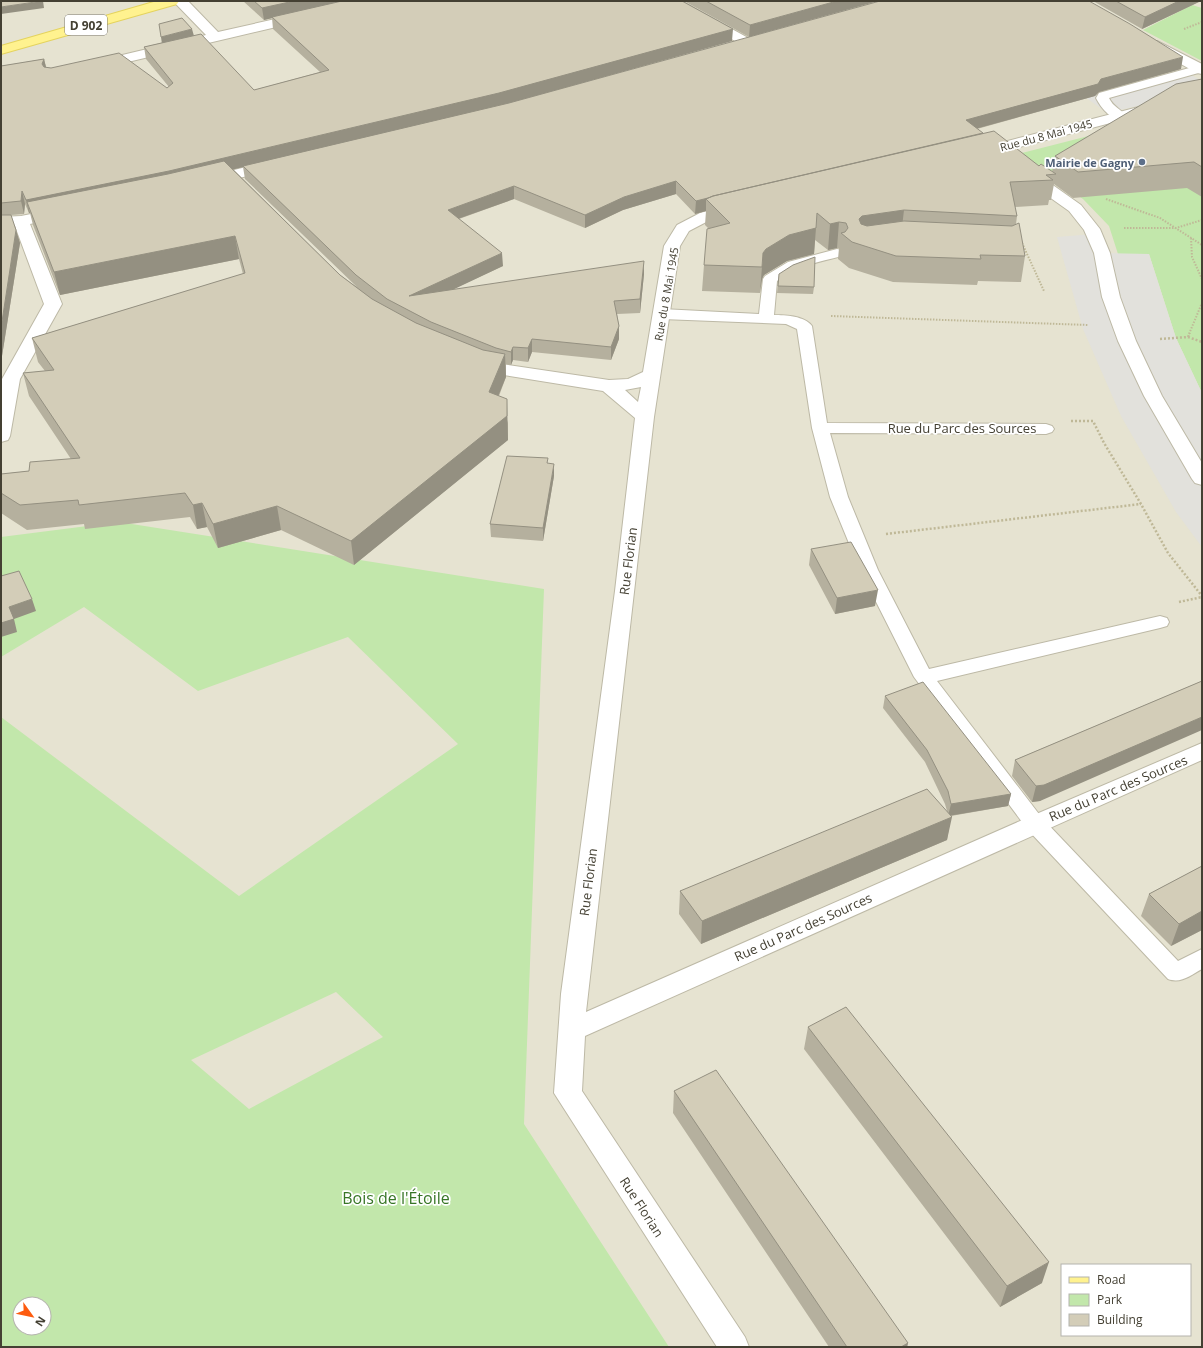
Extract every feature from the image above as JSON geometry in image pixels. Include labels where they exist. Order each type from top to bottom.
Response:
[{"type":"main road","name":"D 902","points":[[1,50],[172,1]]},
{"type":"main road","name":"D 902","points":[[1,37],[102,8]]},
{"type":"street","points":[[180,1],[214,37]]},
{"type":"street","points":[[84,68],[315,14]]},
{"type":"street","points":[[1148,40],[1201,70]]},
{"type":"street","points":[[724,49],[753,41]]},
{"type":"street","name":"Rue du 8 Mai 1945","points":[[971,154],[1186,99],[1202,97]]},
{"type":"street","points":[[993,149],[1074,208],[1092,229],[1102,253],[1111,297],[1127,341],[1153,396],[1202,479]]},
{"type":"street","points":[[194,184],[236,181],[285,163]]},
{"type":"street","name":"Rue du 8 Mai 1945","points":[[645,417],[672,246],[683,228],[706,216],[745,207]]},
{"type":"street","points":[[1,222],[21,221],[74,210]]},
{"type":"street","points":[[1,436],[11,380],[53,304],[21,221]]},
{"type":"street","points":[[460,356],[491,368],[610,386],[632,384],[653,374]]},
{"type":"street","points":[[610,386],[645,417]]},
{"type":"street","name":"Rue Florian","points":[[645,417],[625,591],[574,994],[568,1093],[734,1347]]},
{"type":"street","name":"Rue du Parc des Sources","points":[[572,1030],[1202,751]]},
{"type":"lane","points":[[672,1],[753,41]]},
{"type":"lane","points":[[1120,116],[1106,106],[1102,98],[1104,96],[1201,70]]},
{"type":"lane","points":[[766,319],[770,279],[779,271],[809,259],[837,253]]},
{"type":"lane","points":[[662,314],[788,320],[793,322]]},
{"type":"lane","name":"Rue du Parc des Sources","points":[[793,322],[804,326],[820,428],[839,497],[869,570],[924,677],[1035,824],[1176,973],[1202,958]]},
{"type":"lane","name":"Rue du Parc des Sources","points":[[820,428],[1046,429]]},
{"type":"lane","points":[[924,677],[1160,622]]},
{"type":"path","points":[[1103,198],[1160,218],[1202,246]]},
{"type":"path","points":[[1092,229],[1176,228],[1202,220]]},
{"type":"path","points":[[1191,238],[1192,256],[1202,280]]},
{"type":"path","points":[[1015,244],[1022,242],[1044,291]]},
{"type":"path","points":[[1188,337],[1202,303]]},
{"type":"path","points":[[793,322],[826,316],[1072,325],[1121,324]]},
{"type":"path","points":[[1127,341],[1188,337],[1202,342]]},
{"type":"path","name":"Rue du Parc des Sources","points":[[1046,429],[1044,421],[1093,421],[1104,444],[1141,504],[1168,553],[1202,596]]},
{"type":"path","points":[[856,538],[1141,504]]},
{"type":"shaded area","points":[[1,1],[1202,1],[1202,1347],[78,1347],[52,1314],[52,1296],[37,1296],[15,1268],[1,1270]]},
{"type":"shaded area","points":[[1182,70],[1202,81],[1146,104],[1107,113],[1085,97]]},
{"type":"shaded area","points":[[1094,234],[1102,253],[1149,254],[1176,338],[1202,393],[1202,547],[1176,512],[1121,416],[1083,329],[1057,237]]},
{"type":"green space","points":[[1192,5],[1202,8],[1202,61],[1143,30]]},
{"type":"green space","points":[[1202,107],[1202,393],[1176,338],[1149,254],[1118,254],[1109,226],[1083,199],[1018,154]]},
{"type":"green space","name":"Bois de l'Étoile","points":[[119,522],[544,589],[524,1124],[669,1347],[1,1347],[1,717],[239,896],[458,744],[348,637],[198,691],[84,607],[1,657],[1,537]],"holes":[[[336,992],[383,1037],[249,1109],[191,1060]]]},
{"type":"building","points":[[1,1],[42,1],[1,7]]},
{"type":"building","points":[[254,1],[294,1],[262,8]]},
{"type":"building","points":[[342,1],[682,1],[733,29],[499,93],[169,171],[26,200],[22,191],[21,201],[1,203],[1,66],[44,59],[42,64],[44,67],[51,68],[119,53],[167,88],[173,83],[144,47],[201,34],[254,90],[329,70],[272,17]]},
{"type":"building","points":[[706,1],[837,1],[750,25]]},
{"type":"building","points":[[880,1],[1089,1],[1130,24],[1183,57],[1101,79],[1098,84],[966,120],[983,133],[696,201],[676,181],[624,197],[585,215],[514,186],[448,210],[502,253],[409,296],[644,261],[640,299],[614,301],[619,326],[611,347],[532,339],[528,348],[513,347],[511,352],[496,348],[431,322],[387,299],[356,275],[243,166],[509,103]]},
{"type":"building","points":[[1116,1],[1179,1],[1145,17]]},
{"type":"building","points":[[182,18],[192,29],[161,37],[159,24]]},
{"type":"building","points":[[1202,79],[1202,167],[1194,162],[1078,172],[1055,156],[1176,84]]},
{"type":"building","points":[[994,131],[1039,166],[1041,164],[1056,174],[1046,175],[1053,180],[1010,182],[1017,216],[904,210],[862,216],[859,219],[861,224],[867,226],[904,221],[1012,226],[1019,223],[1025,256],[980,255],[981,259],[896,256],[852,242],[841,233],[845,232],[848,228],[846,223],[839,222],[830,224],[817,213],[816,228],[789,235],[766,249],[763,253],[762,267],[704,265],[707,229],[730,223],[706,199],[713,196]]},
{"type":"building","points":[[224,161],[340,275],[372,299],[416,323],[483,350],[505,354],[489,392],[507,399],[507,416],[351,541],[277,506],[213,524],[202,503],[193,505],[185,493],[79,505],[78,500],[20,505],[1,493],[1,474],[29,471],[30,462],[80,458],[23,373],[54,370],[32,338],[245,273],[235,236],[54,272],[27,202],[168,174]]},
{"type":"building","points":[[1,215],[11,215],[16,230],[1,328]]},
{"type":"building","points":[[815,257],[814,287],[778,286],[779,274],[793,265]]},
{"type":"building","points":[[507,456],[548,458],[547,463],[554,464],[543,528],[490,524]]},
{"type":"building","points":[[851,542],[878,590],[837,598],[811,549]]},
{"type":"building","points":[[19,571],[32,599],[9,607],[14,619],[1,623],[1,576]]},
{"type":"building","points":[[1202,681],[1202,717],[1044,785],[1036,786],[1015,760]]},
{"type":"building","points":[[923,682],[1011,794],[951,804],[948,791],[927,750],[885,696]]},
{"type":"building","points":[[927,789],[952,817],[702,921],[680,891]]},
{"type":"building","points":[[1202,866],[1202,911],[1179,924],[1149,894]]},
{"type":"building","points":[[846,1007],[1049,1262],[1007,1286],[808,1027]]},
{"type":"building","points":[[716,1070],[908,1343],[901,1347],[847,1347],[674,1091]]},
{"type":"place","name":"Mairie de Gagny","points":[[1142,162]]}]
